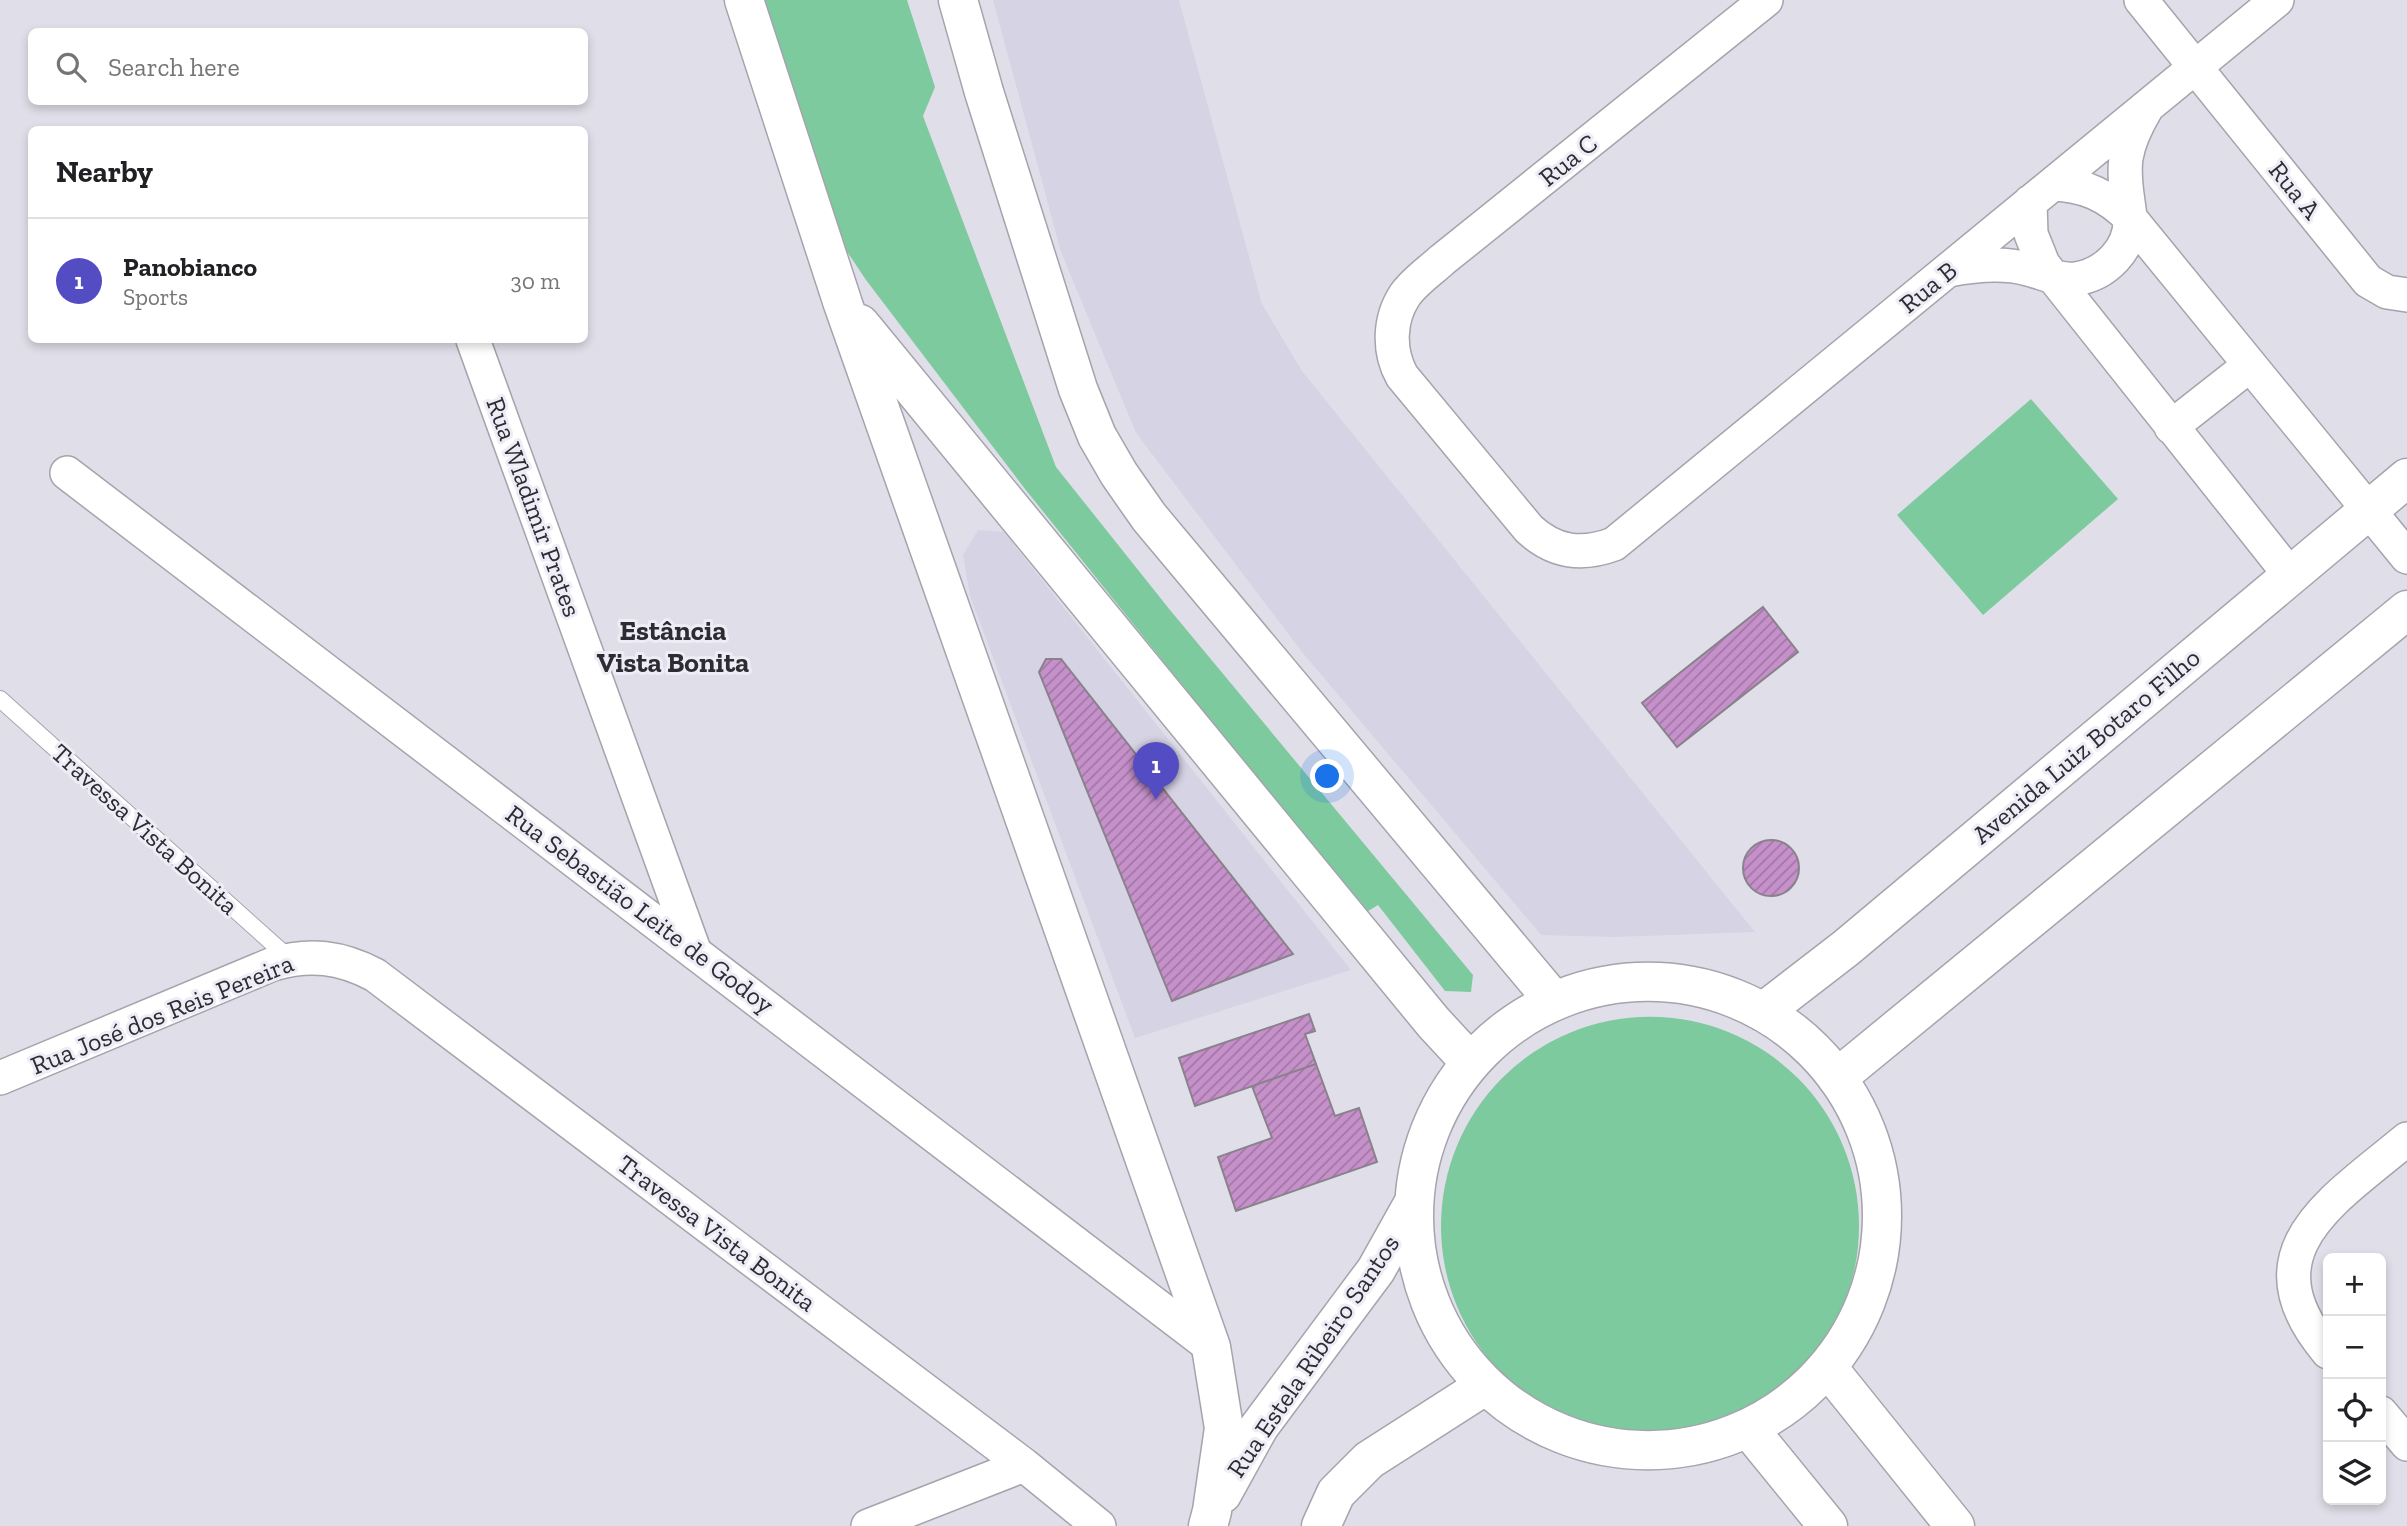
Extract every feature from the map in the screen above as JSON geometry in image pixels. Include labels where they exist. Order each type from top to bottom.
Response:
[{"type":"main road","points":[[744,0],[843,304],[1211,1346],[1224,1428],[1210,1518]]},
{"type":"main road","points":[[958,0],[984,92],[1078,389],[1097,436],[1119,474],[1149,517],[1554,1001]]},
{"type":"main road","points":[[843,304],[1433,1023],[1470,1062]]},
{"type":"main road","name":"Avenida Luiz Botaro Filho","points":[[1763,1012],[1846,948],[2407,478]]},
{"type":"main road","points":[[1837,1078],[2407,610]]},
{"type":"main road","points":[[1659,982],[1696,987],[1730,997],[1763,1012],[1799,1038],[1837,1078],[1856,1109],[1871,1143],[1880,1178],[1880,1251],[1873,1287],[1859,1321],[1828,1368],[1805,1392],[1779,1412],[1749,1429],[1720,1440],[1690,1448],[1627,1450],[1565,1436],[1537,1423],[1510,1406],[1486,1385],[1464,1360],[1445,1332],[1430,1301],[1420,1269],[1414,1202],[1419,1164],[1430,1128],[1448,1094],[1470,1062],[1495,1037],[1523,1017],[1554,1001],[1588,989],[1623,983],[1659,982]]},
{"type":"main road","name":"Rua Estela Ribeiro Santos","points":[[1210,1518],[1259,1427],[1376,1269],[1414,1202]]},
{"type":"main road","points":[[1828,1368],[1955,1526]]},
{"type":"main road","points":[[1321,1526],[1336,1493],[1368,1460],[1486,1385]]},
{"type":"main road","points":[[1749,1429],[1828,1526]]},
{"type":"street","name":"Rua C","points":[[1569,551],[1547,543],[1529,528],[1402,376],[1394,357],[1392,336],[1396,313],[1406,294],[1442,260],[1766,0]]},
{"type":"street","name":"Rua A","points":[[2141,0],[2368,281],[2387,292],[2407,295]]},
{"type":"street","name":"Rua B","points":[[1569,551],[1592,551],[1615,544],[2277,0]]},
{"type":"street","points":[[1949,270],[1975,265],[2001,265],[2062,279],[2083,278],[2110,264],[2123,248],[2130,218],[2126,198],[2126,158],[2131,139],[2149,103]]},
{"type":"street","points":[[2290,575],[2053,277],[2036,250],[2031,234],[2041,193],[2067,184],[2095,191],[2119,207],[2407,557]]},
{"type":"street","name":"Rua Wladimir Prates","points":[[475,343],[694,950]]},
{"type":"street","points":[[2171,427],[2250,365]]},
{"type":"street","name":"Rua Sebastião Leite de Godoy","points":[[67,473],[1211,1346]]},
{"type":"street","name":"Rua José dos Reis Pereira","points":[[0,1078],[273,964],[290,959],[325,958]]},
{"type":"street","name":"Travessa Vista Bonita","points":[[325,958],[359,967],[375,975],[1024,1465],[1099,1526]]},
{"type":"street","points":[[2323,1346],[2311,1332],[2297,1302],[2293,1268],[2296,1251],[2313,1223],[2335,1199],[2407,1139]]},
{"type":"street","points":[[2386,1419],[2407,1444]]},
{"type":"street","points":[[868,1526],[1024,1465]]},
{"type":"lane","name":"Travessa Vista Bonita","points":[[0,699],[290,959]]},
{"type":"shaded area","points":[[993,0],[1179,0],[1262,304],[1302,371],[1755,932],[1615,937],[1541,935],[1302,652],[1136,433],[1061,252]]},
{"type":"shaded area","points":[[978,530],[1004,532],[1351,970],[1135,1038],[970,596],[963,555]]},
{"type":"green space","points":[[762,0],[907,0],[935,87],[923,116],[1056,467],[1170,610],[1473,975],[1471,992],[1445,991],[1378,905],[1365,913],[1025,489],[866,280],[836,235]]},
{"type":"green space","points":[[2031,399],[2118,499],[1983,615],[1897,515]]},
{"type":"green space","points":[[1650,1017],[1691,1021],[1730,1033],[1766,1052],[1798,1078],[1824,1110],[1843,1146],[1855,1185],[1859,1226],[1855,1267],[1843,1306],[1824,1342],[1798,1374],[1766,1400],[1730,1419],[1691,1431],[1650,1435],[1609,1431],[1570,1419],[1534,1400],[1502,1374],[1476,1342],[1457,1306],[1445,1267],[1441,1226],[1445,1185],[1457,1146],[1476,1110],[1502,1078],[1534,1052],[1570,1033],[1609,1021]]},
{"type":"building","points":[[1763,607],[1798,652],[1677,747],[1642,703]]},
{"type":"building","points":[[1046,659],[1061,659],[1293,954],[1172,1001],[1039,672]]},
{"type":"building","points":[[1771,840],[1791,848],[1799,868],[1791,888],[1771,896],[1751,888],[1743,868],[1751,848]]},
{"type":"building","points":[[1309,1014],[1315,1031],[1305,1034],[1316,1064],[1195,1106],[1179,1058]]},
{"type":"building","points":[[1316,1064],[1335,1116],[1359,1108],[1377,1162],[1236,1211],[1218,1157],[1272,1138],[1252,1086]]},
{"type":"place","name":"Panobianco","points":[[1156,800]]},
{"type":"district","name":"Estância Vista Bonita","points":[[673,646]]}]
